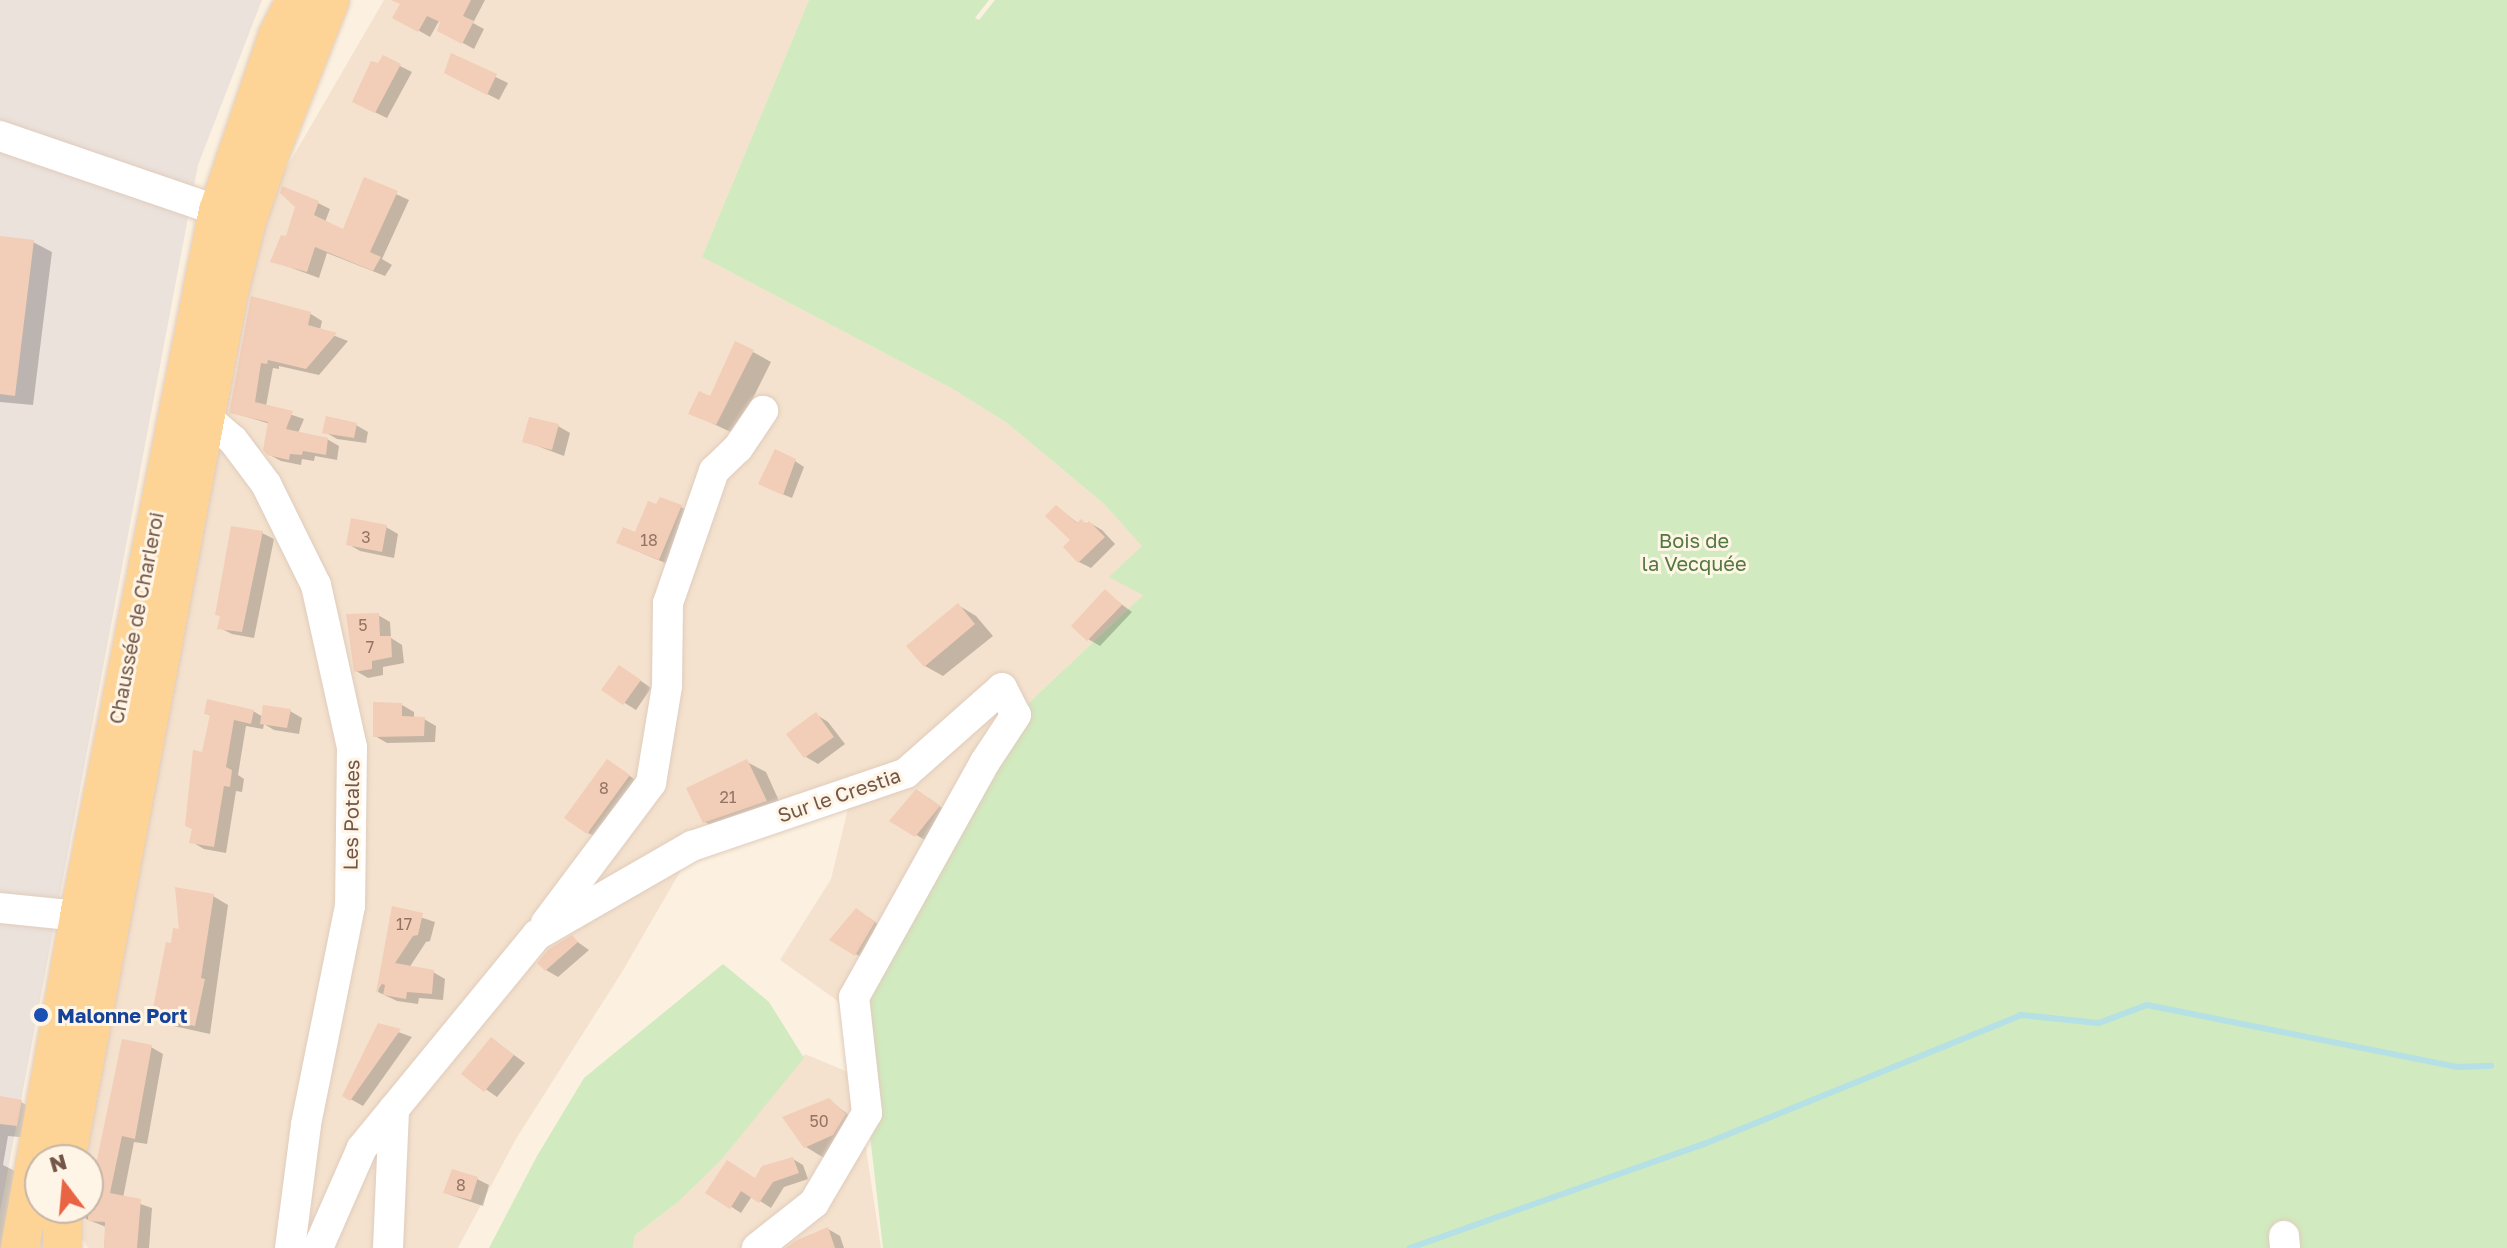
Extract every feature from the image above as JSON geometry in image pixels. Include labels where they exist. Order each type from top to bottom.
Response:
[{"type":"main road","name":"Chaussée de Charleroi","points":[[68,1144],[96,918],[232,216],[278,35],[296,0]]},
{"type":"main road","name":"Chaussée de Charleroi","points":[[20,1248],[96,918],[205,416],[232,216],[330,0]]},
{"type":"main road","points":[[62,1224],[62,1248]]},
{"type":"street","points":[[0,136],[232,216]]},
{"type":"street","points":[[537,935],[651,783],[667,686],[668,603],[714,471],[738,448],[763,411]]},
{"type":"street","name":"Les Potales","points":[[205,416],[233,440],[266,484],[316,585],[352,747],[350,906],[306,1125],[290,1248]]},
{"type":"street","name":"Sur le Crestia","points":[[318,1248],[362,1148],[537,935],[692,846],[906,773],[1002,688],[1016,715],[985,762],[854,997],[867,1113],[814,1203],[757,1248]]},
{"type":"street","points":[[0,908],[96,918]]},
{"type":"street","points":[[388,1248],[394,1109]]},
{"type":"shaded area","points":[[0,0],[262,0],[198,165],[0,1212]]},
{"type":"shaded area","points":[[384,0],[809,0],[702,257],[951,388],[1007,423],[1104,504],[1144,548],[1143,595],[1016,715],[845,1006],[780,960],[831,879],[850,800],[695,846],[622,972],[516,1139],[458,1248],[88,1248],[72,1224],[104,1224],[104,1144],[69,1144],[266,203]]},
{"type":"shaded area","points":[[805,1054],[855,1075],[881,1248],[633,1248],[635,1235],[678,1202],[717,1163]]},
{"type":"green space","name":"Bois de la Vecquée","points":[[809,0],[989,0],[975,18],[979,20],[995,0],[2507,0],[2507,1248],[883,1248],[854,997],[1016,715],[1143,595],[1109,577],[1142,546],[1104,504],[1007,423],[951,388],[702,257]]},
{"type":"green space","points":[[723,964],[769,1002],[804,1058],[721,1160],[678,1202],[635,1235],[633,1248],[489,1248],[537,1156],[584,1078]]},
{"type":"building","points":[[391,0],[471,0],[463,16],[474,21],[462,44],[437,31],[440,22],[427,16],[418,32],[392,18],[400,4]]},
{"type":"building","points":[[451,53],[497,74],[487,95],[444,73]]},
{"type":"building","points":[[383,55],[401,64],[375,113],[352,102],[371,61],[378,63]]},
{"type":"building","points":[[364,177],[398,191],[370,252],[381,257],[373,271],[315,247],[307,272],[270,262],[281,235],[286,236],[295,207],[280,193],[282,186],[319,201],[314,215],[343,229]]},
{"type":"building","points":[[0,236],[34,240],[15,396],[0,394]]},
{"type":"building","points":[[251,296],[311,312],[308,325],[337,333],[306,369],[268,360],[267,364],[261,363],[255,402],[293,411],[286,429],[328,438],[326,455],[303,451],[302,455],[290,454],[289,460],[267,455],[263,450],[268,422],[229,413]]},
{"type":"building","points":[[735,341],[754,350],[716,425],[688,414],[699,391],[710,396]]},
{"type":"building","points":[[326,416],[357,423],[354,438],[322,433]]},
{"type":"building","points":[[529,417],[559,424],[552,450],[522,442]]},
{"type":"building","points":[[775,449],[796,459],[783,495],[758,484]]},
{"type":"building","points":[[660,497],[682,505],[659,560],[616,543],[623,527],[635,532],[648,501],[656,504]]},
{"type":"building","points":[[1056,505],[1077,523],[1081,519],[1086,524],[1089,521],[1105,537],[1078,563],[1063,547],[1070,540],[1045,516]]},
{"type":"building","points":[[351,518],[387,525],[382,552],[346,545]]},
{"type":"building","points":[[231,526],[263,531],[242,632],[217,629],[220,616],[215,615]]},
{"type":"building","points":[[1105,589],[1122,605],[1087,641],[1071,626]]},
{"type":"building","points":[[958,603],[975,624],[924,667],[906,646]]},
{"type":"building","points":[[379,613],[380,636],[391,636],[392,657],[372,661],[372,669],[354,672],[346,614]]},
{"type":"building","points":[[619,665],[641,680],[623,705],[601,690]]},
{"type":"building","points":[[207,699],[254,710],[251,724],[234,720],[226,767],[232,770],[230,787],[224,786],[214,847],[189,843],[192,829],[185,826],[193,750],[202,752],[210,715],[204,714]]},
{"type":"building","points":[[373,702],[402,703],[402,716],[425,717],[424,736],[373,737]]},
{"type":"building","points":[[263,705],[291,709],[287,728],[260,724]]},
{"type":"building","points":[[816,712],[834,737],[804,758],[786,734]]},
{"type":"building","points":[[607,759],[630,775],[587,834],[564,818]]},
{"type":"building","points":[[747,759],[767,801],[703,823],[686,788]]},
{"type":"building","points":[[916,789],[940,806],[915,837],[889,821]]},
{"type":"building","points":[[175,887],[214,894],[201,978],[205,979],[195,1026],[151,1018],[166,942],[171,943],[173,928],[179,929]]},
{"type":"building","points":[[392,906],[423,913],[418,935],[413,936],[395,963],[434,970],[432,994],[407,992],[406,999],[383,995],[385,985],[382,984],[376,993]]},
{"type":"building","points":[[856,908],[875,922],[855,956],[829,940]]},
{"type":"building","points":[[572,935],[578,942],[545,971],[537,963],[549,949]]},
{"type":"building","points":[[378,1023],[401,1029],[350,1101],[342,1096]]},
{"type":"building","points":[[491,1037],[514,1055],[484,1092],[461,1074]]},
{"type":"building","points":[[122,1039],[152,1045],[135,1139],[122,1136],[110,1193],[141,1199],[137,1248],[104,1248],[104,1144],[100,1144]]},
{"type":"building","points":[[0,1096],[22,1100],[17,1126],[0,1124]]},
{"type":"building","points":[[829,1098],[846,1114],[833,1135],[804,1148],[782,1117]]},
{"type":"building","points":[[793,1157],[799,1173],[773,1182],[759,1203],[741,1191],[730,1209],[705,1193],[727,1160],[755,1178],[762,1166]]},
{"type":"building","points":[[452,1169],[478,1177],[471,1200],[443,1193]]},
{"type":"building","points":[[828,1227],[835,1248],[786,1248],[795,1241]]},
{"type":"waterway","points":[[1410,1248],[1704,1144],[2021,1015],[2099,1023],[2147,1005],[2457,1067],[2491,1066]]},
{"type":"place","name":"Malonne Port","points":[[41,1015]]}]
